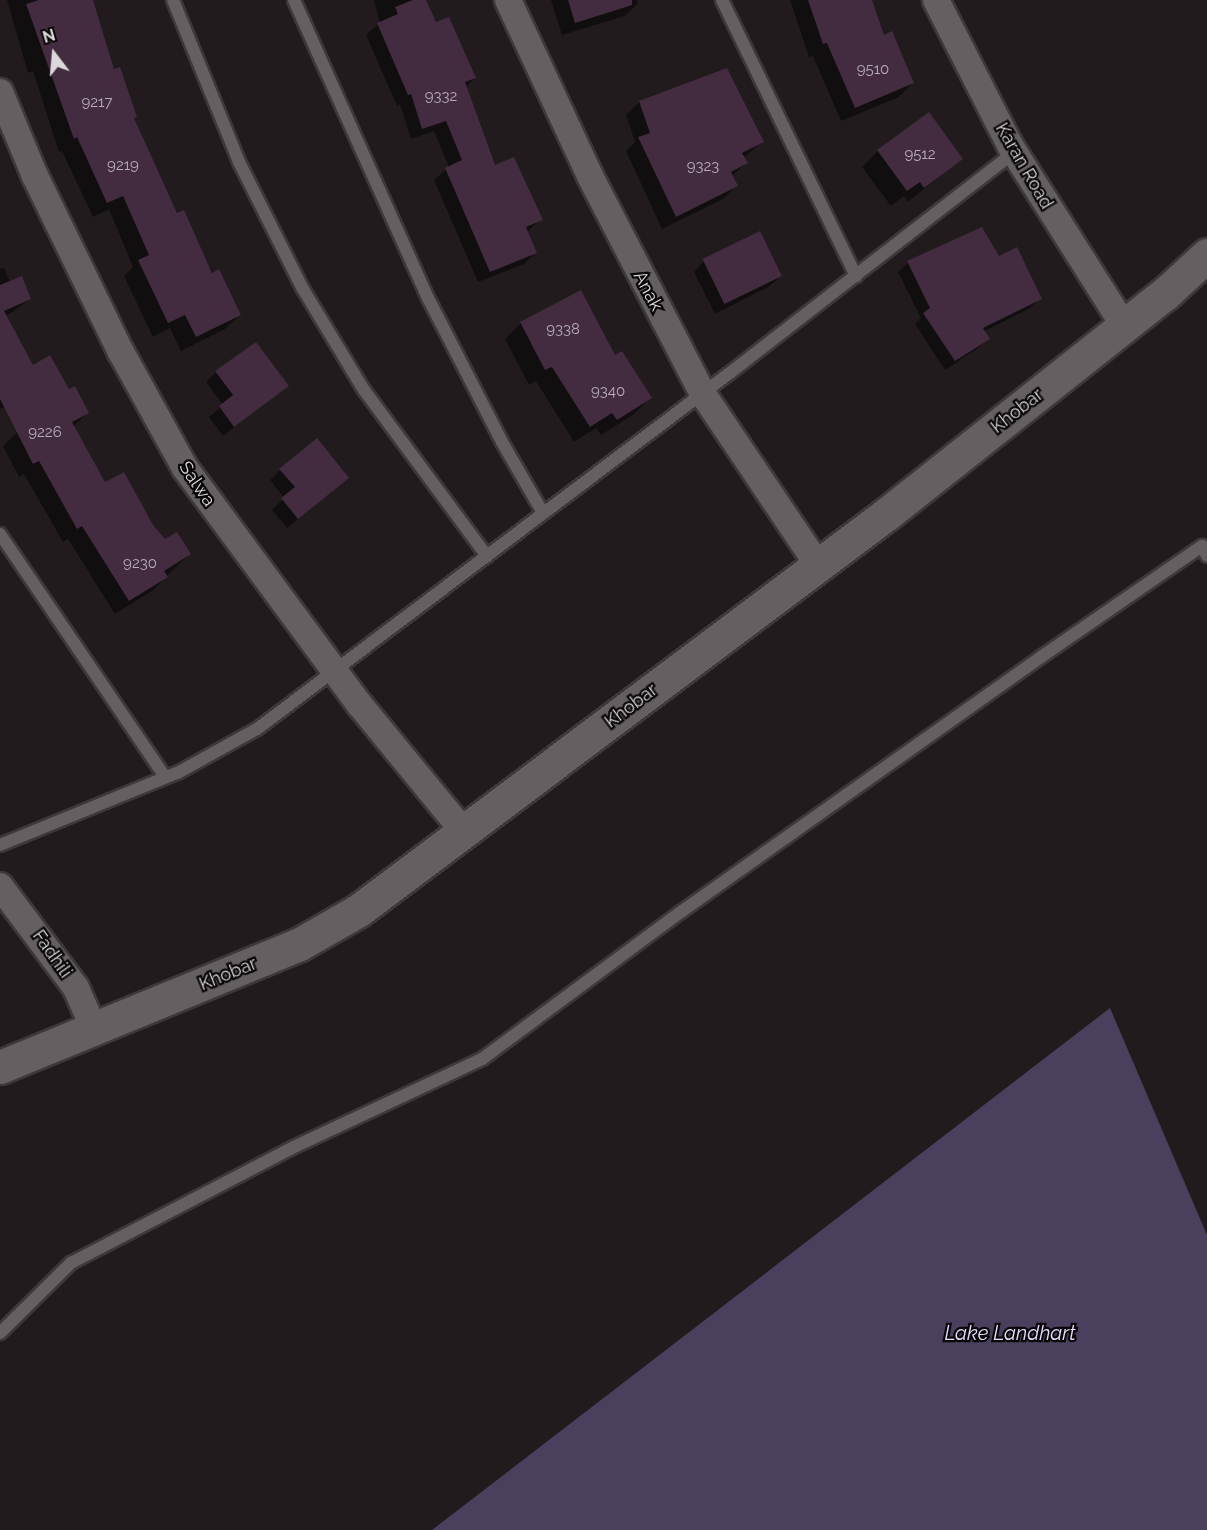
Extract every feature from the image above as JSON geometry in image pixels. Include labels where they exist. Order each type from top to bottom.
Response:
[{"type":"main road","name":"Khobar","points":[[0,1067],[298,945],[359,910],[818,565],[1124,326],[1207,255]]},
{"type":"street","name":"Anak","points":[[508,0],[590,176],[703,394],[818,565]]},
{"type":"street","name":"Karan Road","points":[[936,0],[1015,152],[1124,326]]},
{"type":"street","name":"Salwa","points":[[0,92],[35,176],[100,310],[185,468],[335,672],[464,832]]},
{"type":"street","name":"Fadhili","points":[[0,886],[76,987],[94,1029]]},
{"type":"lane","points":[[173,0],[239,162],[303,289],[364,390],[487,556]]},
{"type":"lane","points":[[294,0],[428,298],[502,442],[543,513]]},
{"type":"lane","points":[[722,0],[856,276]]},
{"type":"lane","points":[[0,845],[165,777],[257,729],[703,394],[1015,152]]},
{"type":"lane","points":[[0,534],[165,777]]},
{"type":"lane","points":[[0,1333],[71,1263],[294,1147],[482,1059],[700,899],[1041,657],[1202,546],[1207,556]]},
{"type":"water","name":"Lake Landhart","points":[[1110,1008],[1207,1235],[1207,1530],[432,1530]]},
{"type":"building","points":[[39,0],[93,0],[114,69],[120,67],[137,117],[134,118],[177,213],[184,210],[212,273],[219,269],[241,315],[196,337],[185,315],[168,323],[138,260],[149,255],[123,196],[107,203],[77,137],[74,139],[26,4]]},
{"type":"building","points":[[413,0],[426,0],[436,22],[449,17],[476,78],[465,82],[495,165],[514,157],[543,220],[526,227],[537,253],[490,272],[445,168],[462,160],[446,121],[422,129],[411,94],[408,95],[377,23],[398,14],[395,7]]},
{"type":"building","points":[[568,0],[632,0],[632,5],[575,23]]},
{"type":"building","points":[[808,0],[872,0],[884,35],[892,31],[914,83],[855,108],[827,43],[823,44]]},
{"type":"building","points":[[727,68],[764,142],[742,153],[748,163],[731,172],[738,186],[676,217],[638,137],[650,133],[639,101]]},
{"type":"building","points":[[929,112],[963,159],[924,188],[920,182],[907,191],[877,150]]},
{"type":"building","points":[[982,227],[999,256],[1017,247],[1042,299],[983,328],[990,339],[955,361],[923,313],[930,308],[907,261]]},
{"type":"building","points":[[760,231],[782,276],[724,304],[702,259]]},
{"type":"building","points":[[22,276],[31,299],[4,311],[33,365],[50,355],[69,389],[75,386],[89,413],[72,422],[105,482],[124,472],[153,525],[165,539],[177,532],[191,554],[164,571],[168,577],[129,601],[82,526],[77,529],[39,461],[33,464],[0,399],[0,285]]},
{"type":"building","points":[[581,290],[615,355],[622,351],[652,398],[617,420],[612,413],[590,427],[552,367],[545,370],[520,322]]},
{"type":"building","points":[[256,342],[289,386],[234,427],[219,406],[233,395],[215,371]]},
{"type":"building","points":[[317,438],[349,478],[298,519],[281,498],[295,487],[279,469]]}]
